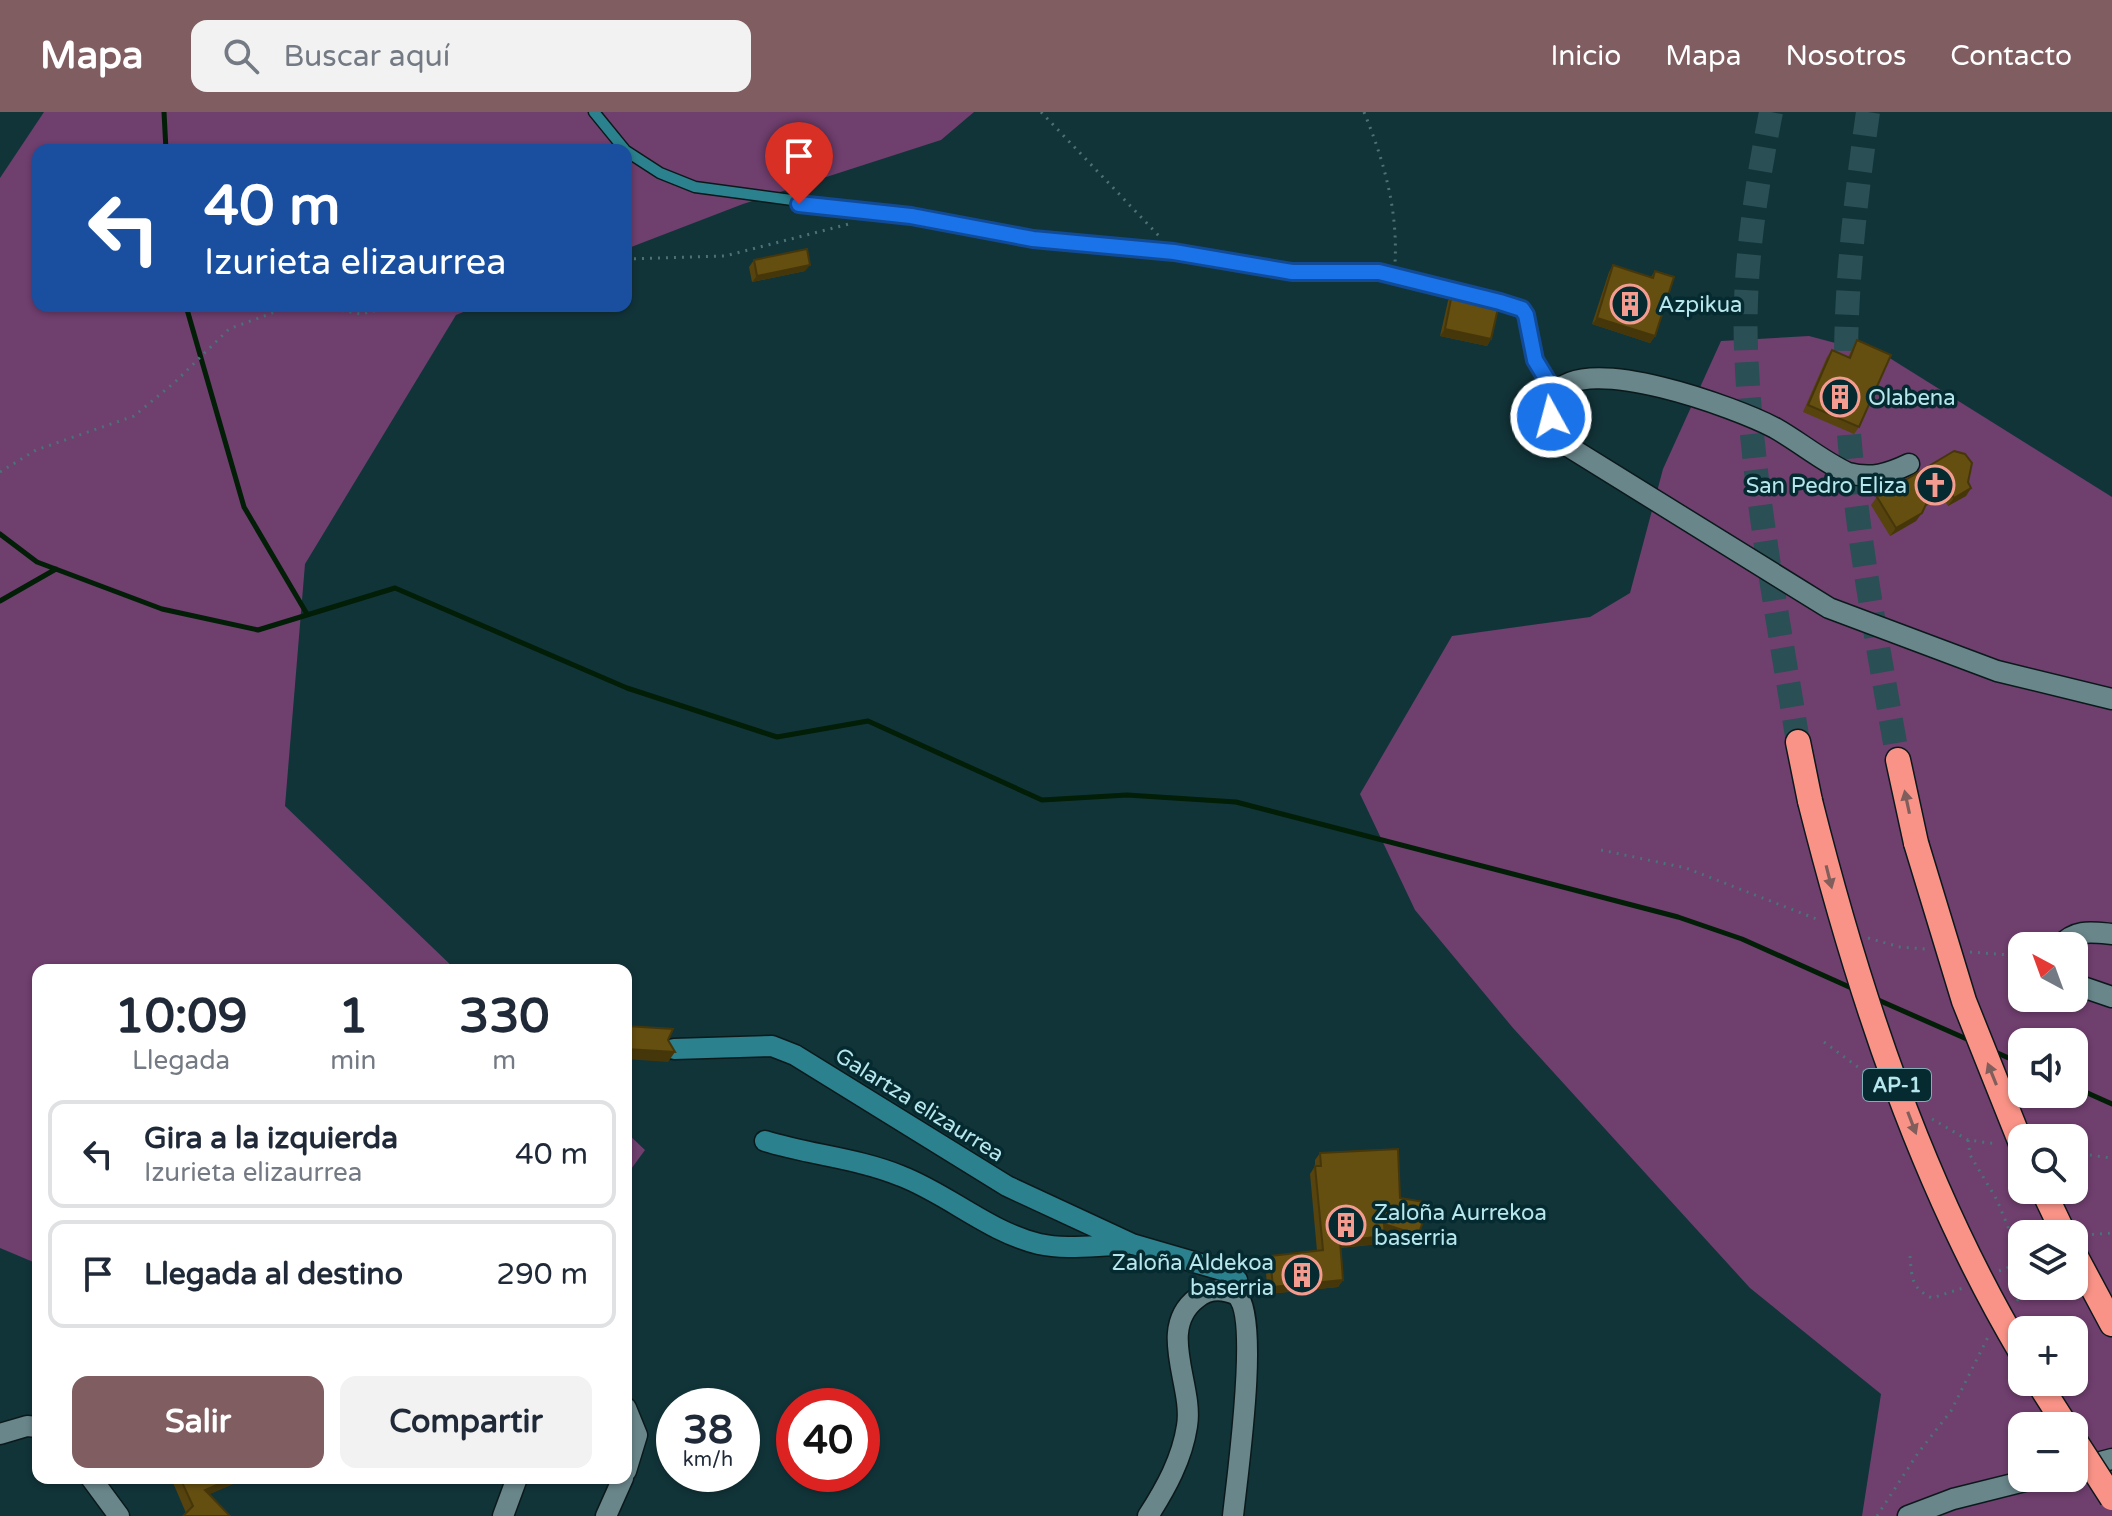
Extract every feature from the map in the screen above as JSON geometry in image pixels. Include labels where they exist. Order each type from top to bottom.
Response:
[{"type":"highway","name":"AP-1","points":[[1798,742],[1838,916],[1875,1028],[1935,1181],[2008,1326]]},
{"type":"highway","points":[[1898,760],[1916,843],[2008,1131]]},
{"type":"highway","points":[[2088,1279],[2112,1324]]},
{"type":"highway","points":[[2088,1461],[2112,1498]]},
{"type":"street","points":[[1909,464],[1886,474],[1864,477],[1848,473],[1746,415],[1643,383],[1590,377],[1571,380],[1555,393],[1551,417],[1566,445],[1802,594],[1860,622],[1997,671],[2112,699]]},
{"type":"street","points":[[2088,932],[2112,934]]},
{"type":"street","points":[[2088,989],[2112,997]]},
{"type":"street","name":"Galartza elizaurrea","points":[[674,1049],[772,1046],[795,1055],[1007,1186],[1132,1244],[1225,1271],[1237,1280],[1237,1295],[1246,1310],[1248,1352],[1233,1516]]},
{"type":"street","name":"Galartza elizaurrea","points":[[765,1141],[800,1152],[851,1158],[901,1176],[941,1193],[998,1228],[1036,1243],[1057,1247],[1132,1244]]},
{"type":"street","points":[[1148,1516],[1176,1464],[1188,1422],[1179,1322],[1188,1305],[1203,1293],[1228,1291],[1237,1295]]},
{"type":"street","points":[[632,1423],[637,1435],[632,1451]]},
{"type":"street","points":[[0,1434],[32,1426]]},
{"type":"street","points":[[2088,1465],[2112,1459]]},
{"type":"street","points":[[95,1484],[119,1516]]},
{"type":"street","points":[[503,1516],[515,1484]]},
{"type":"street","points":[[606,1516],[620,1484]]},
{"type":"street","points":[[1908,1516],[1953,1499],[2008,1485]]},
{"type":"lane","points":[[594,112],[621,144]]},
{"type":"lane","points":[[632,154],[660,173],[695,187],[866,210],[1022,237],[1174,252],[1292,272],[1394,274],[1522,309],[1539,372],[1555,393]]},
{"type":"path","points":[[1041,112],[1174,252]]},
{"type":"path","points":[[1364,112],[1380,152],[1391,199],[1397,237],[1394,274]]},
{"type":"path","points":[[632,259],[725,256],[832,231],[856,222],[866,210]]},
{"type":"path","points":[[0,472],[36,450],[134,416],[175,382],[229,329],[275,312]]},
{"type":"path","points":[[350,312],[370,312]]},
{"type":"path","points":[[1601,850],[1686,868],[1822,921]]},
{"type":"path","points":[[1866,937],[1900,947],[1934,949]]},
{"type":"path","points":[[1960,951],[2008,955]]},
{"type":"path","points":[[1824,1042],[1879,1082]]},
{"type":"path","points":[[1925,1114],[1968,1140],[2008,1145]]},
{"type":"path","points":[[1968,1140],[1970,1155],[1997,1200],[2008,1227]]},
{"type":"path","points":[[2088,1155],[2112,1158]]},
{"type":"path","points":[[2088,1234],[2112,1233]]},
{"type":"path","points":[[1910,1256],[1912,1283],[1918,1291],[1932,1298],[1975,1282]]},
{"type":"path","points":[[1987,1277],[2008,1268]]},
{"type":"path","points":[[1877,1516],[1918,1453],[1951,1411],[1996,1326]]},
{"type":"shaded area","points":[[44,112],[974,112],[941,140],[743,204],[632,247],[632,144],[32,144],[32,312],[463,312],[456,315],[305,564],[285,806],[450,964],[32,964],[32,1261],[0,1248],[0,178]]},
{"type":"shaded area","points":[[1809,336],[1888,357],[2112,497],[2112,1516],[1862,1516],[1881,1394],[1750,1288],[1513,1028],[1415,910],[1360,794],[1452,636],[1590,617],[1630,593],[1663,469],[1721,341]]},
{"type":"shaded area","points":[[632,1138],[645,1150],[632,1168]]},
{"type":"building","points":[[807,249],[810,265],[757,276],[754,260]]},
{"type":"building","name":"Azpikua","points":[[1613,265],[1653,278],[1655,271],[1674,277],[1655,336],[1597,318]]},
{"type":"building","points":[[1452,294],[1499,304],[1491,339],[1445,329]]},
{"type":"building","name":"Olabena","points":[[1857,340],[1891,355],[1859,427],[1808,405],[1832,350],[1850,358]]},
{"type":"building","points":[[1954,451],[1965,454],[1972,463],[1968,482],[1971,488],[1954,498],[1948,488],[1928,500],[1922,513],[1896,528],[1877,497]]},
{"type":"building","points":[[632,1026],[673,1029],[668,1040],[675,1052],[632,1049]]},
{"type":"building","points":[[1398,1149],[1400,1198],[1430,1203],[1418,1235],[1384,1224],[1385,1236],[1340,1241],[1343,1280],[1273,1287],[1270,1256],[1323,1250],[1315,1166],[1321,1166],[1320,1153]]},
{"type":"building","points":[[183,1484],[219,1484],[205,1490],[230,1516],[183,1516],[193,1506]]},
{"type":"waterway","points":[[164,112],[166,144]]},
{"type":"waterway","points":[[188,312],[244,507],[307,614]]},
{"type":"waterway","points":[[0,534],[37,562],[162,609],[258,630],[395,588],[627,688],[777,737],[868,721],[1042,800],[1127,795],[1236,802],[1678,917],[1742,939],[1856,990]]},
{"type":"waterway","points":[[0,601],[56,569]]},
{"type":"waterway","points":[[1876,999],[1969,1040]]},
{"type":"waterway","points":[[1993,1051],[2008,1058]]},
{"type":"waterway","points":[[2088,1093],[2112,1104]]},
{"type":"tunnel","points":[[1771,112],[1752,229],[1746,348],[1759,496],[1798,742]]},
{"type":"tunnel","points":[[1868,112],[1857,192],[1847,313],[1847,394],[1863,557],[1898,760]]},
{"type":"place","name":"Azpikua","points":[[1630,304]]},
{"type":"place","name":"Olabena","points":[[1840,397]]},
{"type":"place","name":"San Pedro Eliza","points":[[1935,485]]},
{"type":"place","name":"Zaloña Aurrekoa baserria","points":[[1346,1225]]},
{"type":"place","name":"Zaloña Aldekoa baserria","points":[[1302,1275]]},
{"type":"route","points":[[799,204],[911,216],[1033,239],[1174,252],[1264,269],[1394,274],[1500,302],[1522,309],[1526,315],[1539,372],[1555,393],[1551,417]]}]
